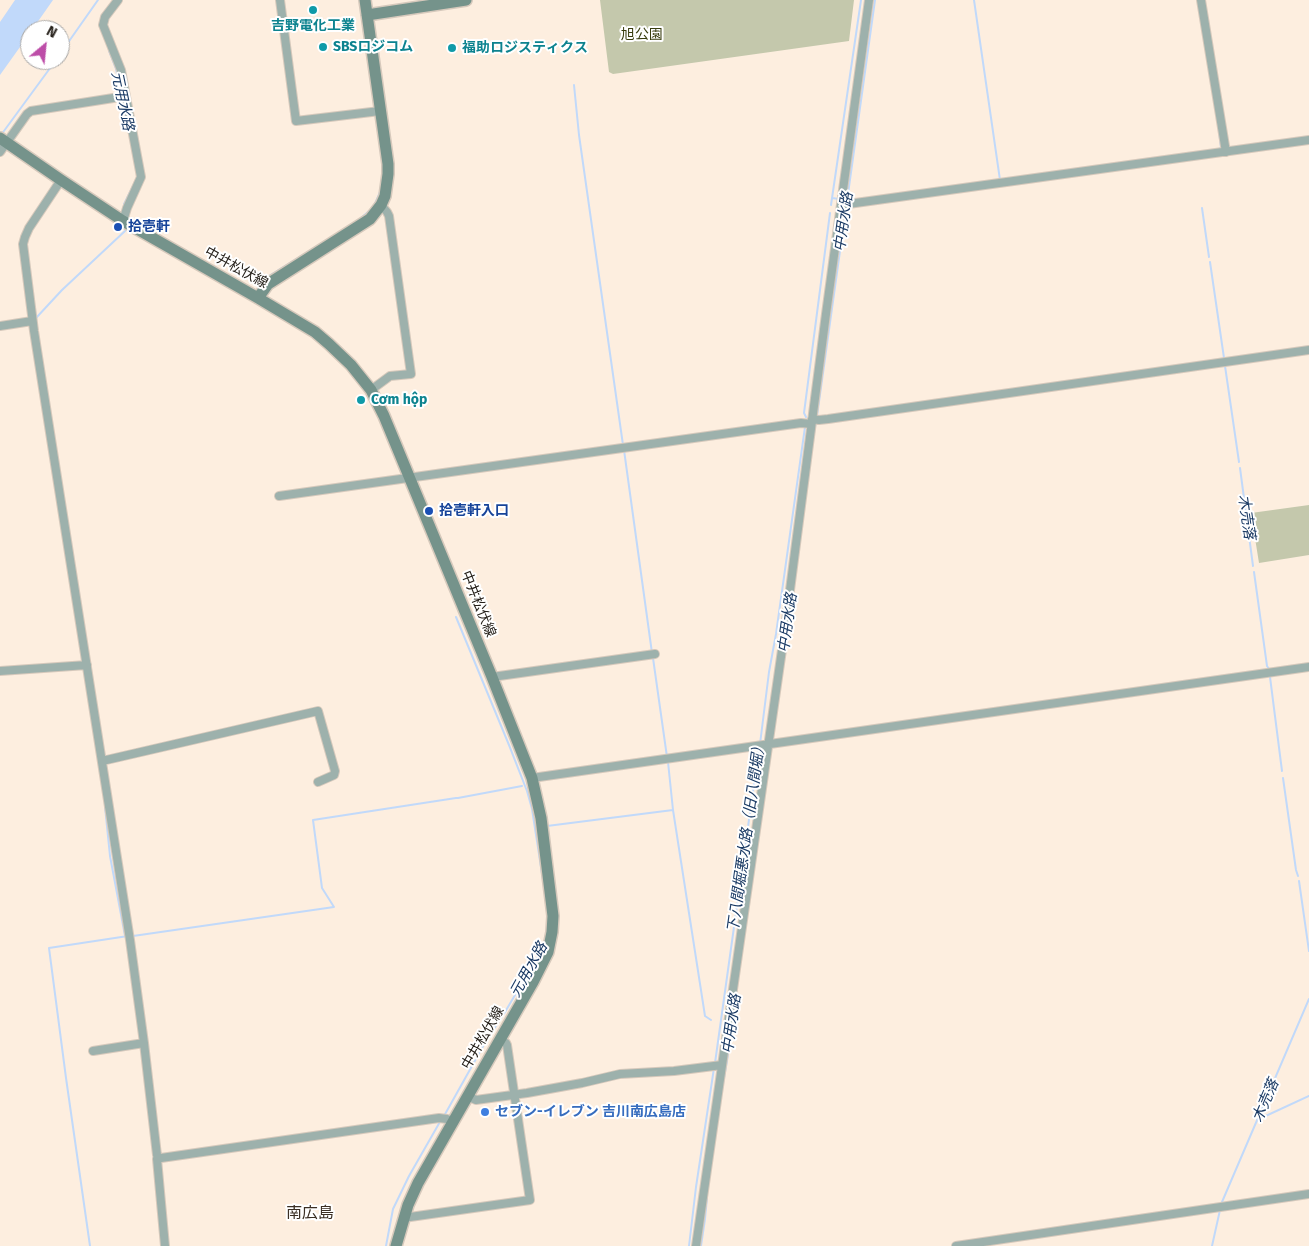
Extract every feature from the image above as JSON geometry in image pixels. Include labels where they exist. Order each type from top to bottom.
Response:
[{"type":"main road","points":[[258,298],[268,284],[362,225],[370,219],[381,205],[387,186],[388,174],[365,0]]},
{"type":"main road","points":[[367,15],[466,0]]},
{"type":"main road","name":"中井松伏線","points":[[2,144],[147,236],[315,332],[351,365],[371,390],[384,416],[532,778],[539,805],[553,916],[548,952],[418,1183],[403,1218],[396,1246]]},
{"type":"street","points":[[118,0],[105,17],[103,26],[121,70],[142,177],[123,221]]},
{"type":"street","points":[[280,0],[296,121],[380,111]]},
{"type":"street","points":[[696,1246],[814,421],[869,0]]},
{"type":"street","points":[[1201,0],[1226,152]]},
{"type":"street","points":[[2,144],[31,110],[126,96]]},
{"type":"street","points":[[841,206],[1309,140]]},
{"type":"street","points":[[61,180],[29,228],[23,244],[46,426],[87,665],[130,940],[158,1158],[164,1246]]},
{"type":"street","points":[[371,390],[390,376],[411,374],[389,216],[381,205]]},
{"type":"street","points":[[0,326],[32,321]]},
{"type":"street","points":[[279,496],[1309,350]]},
{"type":"street","points":[[492,677],[655,654]]},
{"type":"street","points":[[0,671],[87,665]]},
{"type":"street","points":[[532,778],[1309,666]]},
{"type":"street","points":[[102,762],[318,711],[335,771],[334,775],[318,782]]},
{"type":"street","points":[[403,1218],[530,1200],[507,1045],[500,1039]]},
{"type":"street","points":[[93,1050],[144,1043]]},
{"type":"street","points":[[467,1096],[476,1100],[582,1083],[620,1074],[674,1071],[722,1065]]},
{"type":"street","points":[[158,1158],[439,1118],[452,1122]]},
{"type":"street","points":[[956,1246],[1309,1194]]},
{"type":"green space","name":"旭公園","points":[[600,0],[854,0],[849,41],[613,74],[609,72]]},
{"type":"green space","points":[[1309,505],[1309,555],[1259,563],[1251,513]]},
{"type":"water","points":[[15,0],[53,0],[39,20],[20,20],[20,47],[0,75],[0,22]]},
{"type":"waterway","points":[[70,40],[98,0]]},
{"type":"waterway","name":"下八間堀悪水路（旧八間堀）","points":[[831,205],[861,0]]},
{"type":"waterway","name":"中用水路","points":[[847,201],[875,0]]},
{"type":"waterway","points":[[974,0],[1000,180]]},
{"type":"waterway","name":"元用水路","points":[[109,51],[116,69],[121,95]]},
{"type":"waterway","points":[[1,135],[49,70]]},
{"type":"waterway","points":[[574,85],[579,135],[623,445]]},
{"type":"waterway","points":[[1219,131],[1221,148],[1219,149]]},
{"type":"waterway","name":"元用水路","points":[[124,204],[135,182]]},
{"type":"waterway","points":[[374,206],[380,192]]},
{"type":"waterway","name":"下八間堀悪水路（旧八間堀）","points":[[832,198],[839,199]]},
{"type":"waterway","name":"中用水路","points":[[817,416],[846,208]]},
{"type":"waterway","name":"木売落","points":[[1202,208],[1209,257]]},
{"type":"waterway","points":[[361,218],[369,211]]},
{"type":"waterway","name":"下八間堀悪水路（旧八間堀）","points":[[806,417],[804,413],[830,213]]},
{"type":"waterway","points":[[256,284],[343,230]]},
{"type":"waterway","points":[[36,318],[62,290],[125,231]]},
{"type":"waterway","name":"木売落","points":[[1210,262],[1224,358]]},
{"type":"waterway","name":"木売落","points":[[1225,366],[1239,462]]},
{"type":"waterway","name":"中用水路","points":[[814,433],[816,421]]},
{"type":"waterway","name":"下八間堀悪水路（旧八間堀）","points":[[760,744],[805,427]]},
{"type":"waterway","points":[[624,450],[652,653]]},
{"type":"waterway","name":"木売落","points":[[1240,468],[1253,566]]},
{"type":"waterway","name":"木売落","points":[[1254,572],[1267,666],[1269,669]]},
{"type":"waterway","name":"元用水路","points":[[456,617],[527,791],[532,809],[543,880]]},
{"type":"waterway","points":[[653,658],[667,757]]},
{"type":"waterway","name":"木売落","points":[[1270,677],[1282,771]]},
{"type":"waterway","name":"下八間堀悪水路（旧八間堀）","points":[[715,1063],[759,748]]},
{"type":"waterway","points":[[668,762],[673,810],[705,1016],[711,1020]]},
{"type":"waterway","name":"木売落","points":[[1283,778],[1298,876]]},
{"type":"waterway","points":[[133,936],[334,907],[322,888],[313,820],[458,798],[522,786]]},
{"type":"waterway","points":[[105,807],[110,856],[125,936]]},
{"type":"waterway","points":[[547,826],[673,810]]},
{"type":"waterway","name":"木売落","points":[[1299,881],[1309,951]]},
{"type":"waterway","points":[[90,1246],[49,948],[128,936]]},
{"type":"waterway","name":"元用水路","points":[[444,1116],[486,1041],[544,946]]},
{"type":"waterway","name":"木売落","points":[[1222,1202],[1309,999]]},
{"type":"waterway","name":"中用水路","points":[[722,1089],[735,1003]]},
{"type":"waterway","name":"下八間堀悪水路（旧八間堀）","points":[[689,1246],[714,1068]]},
{"type":"waterway","points":[[1257,1120],[1309,1096]]},
{"type":"waterway","name":"元用水路","points":[[386,1246],[393,1209],[409,1176],[441,1120]]},
{"type":"waterway","name":"中用水路","points":[[701,1246],[707,1198]]},
{"type":"waterway","name":"木売落","points":[[1212,1246],[1220,1210]]},
{"type":"place","name":"吉野電化工業","points":[[313,10]]},
{"type":"place","name":"SBSロジコム","points":[[323,47]]},
{"type":"place","name":"福助ロジスティクス","points":[[452,48]]},
{"type":"place","name":"拾壱軒","points":[[118,227]]},
{"type":"place","name":"Cơm hộp","points":[[361,400]]},
{"type":"place","name":"拾壱軒入口","points":[[429,511]]},
{"type":"place","name":"セブン-イレブン 吉川南広島店","points":[[485,1112]]},
{"type":"district","name":"南広島","points":[[310,1214]]}]
